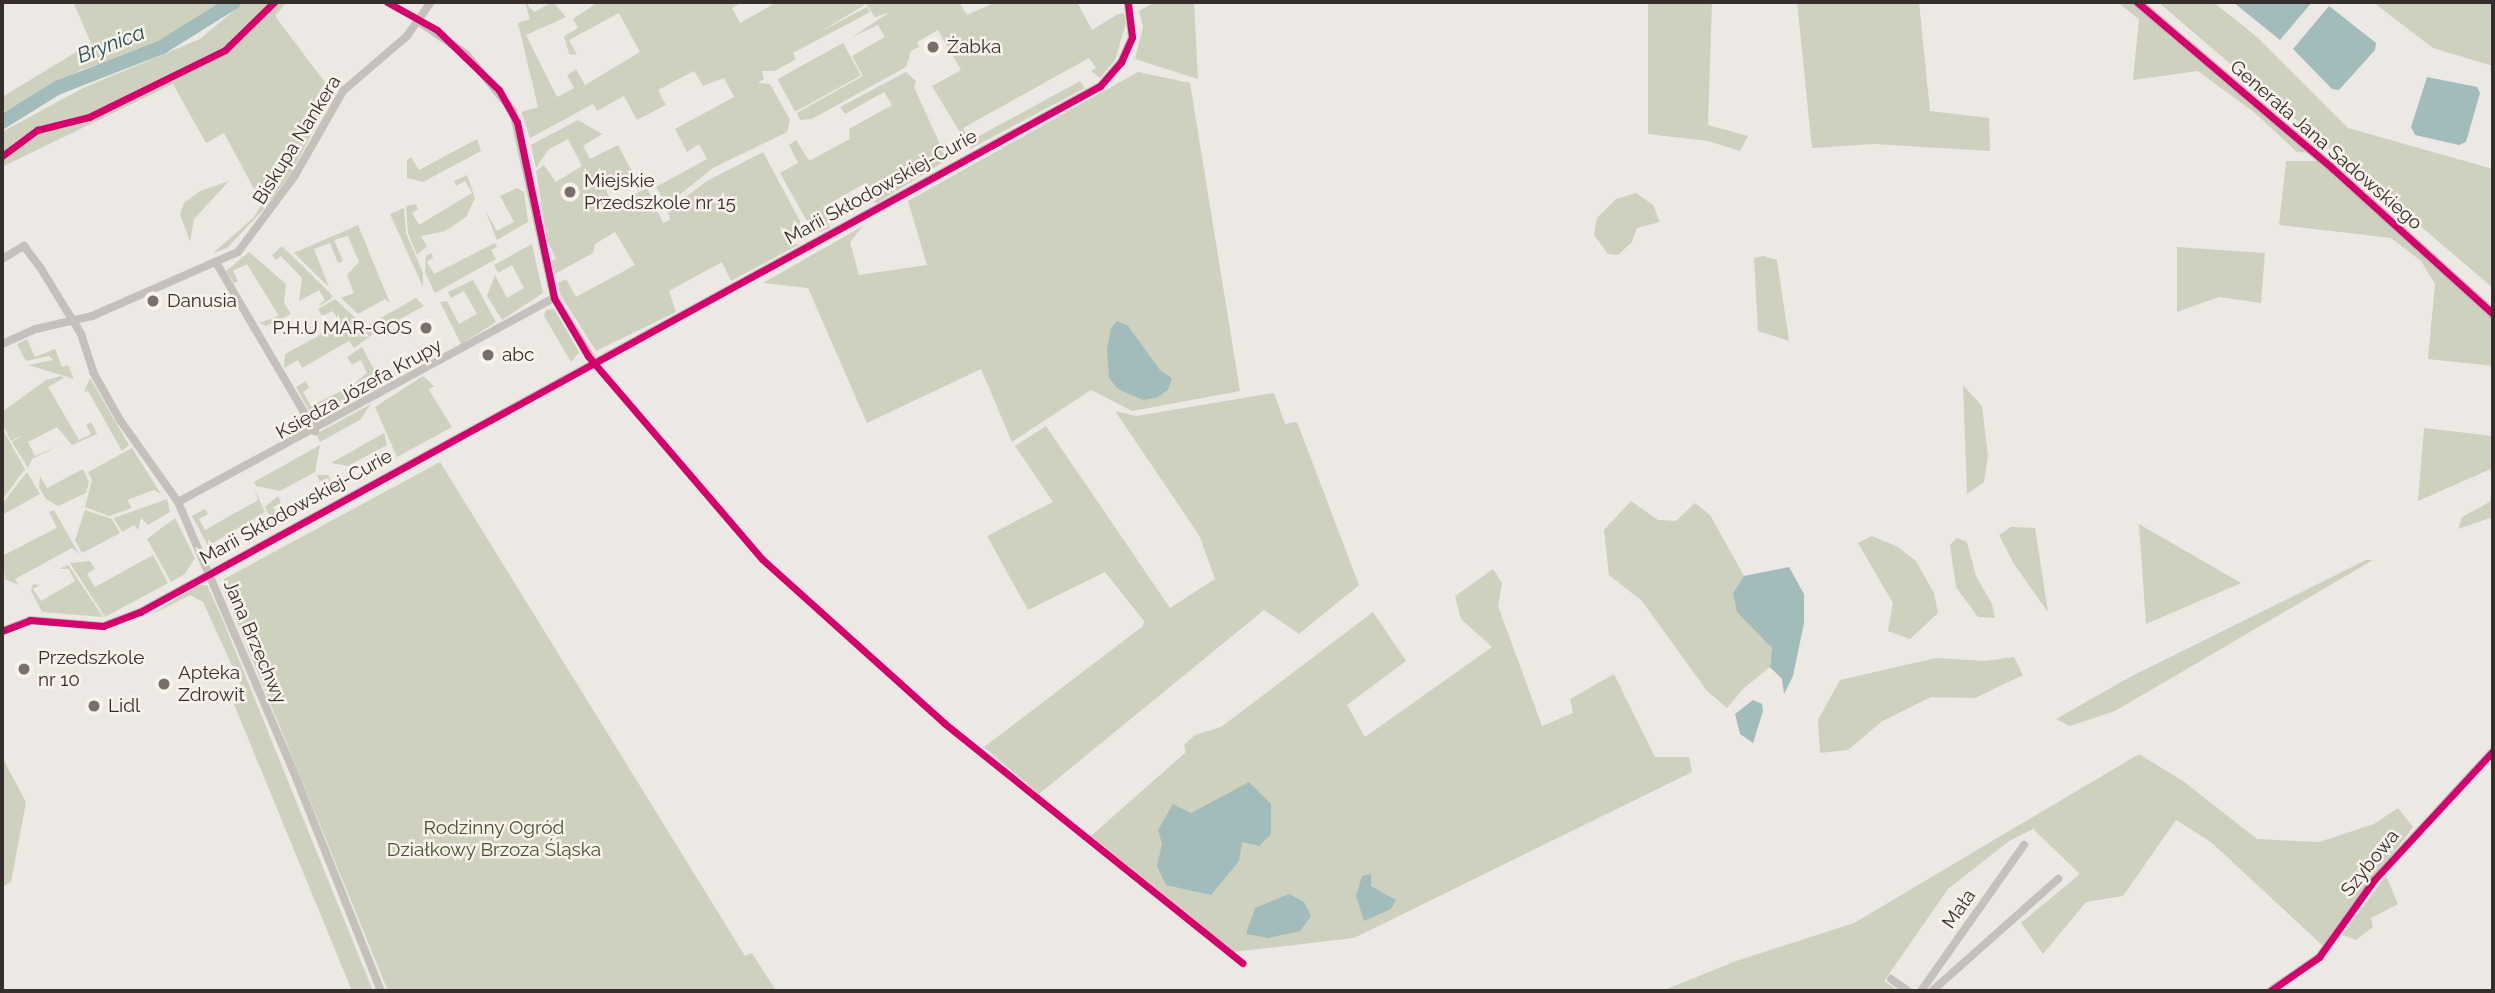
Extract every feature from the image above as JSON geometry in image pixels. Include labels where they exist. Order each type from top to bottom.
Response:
[{"type":"street","name":"Biskupa Nankera","points":[[2,344],[36,329],[71,321],[216,264],[238,252],[260,227],[350,83],[418,22],[431,2]]},
{"type":"street","name":"Marii Skłodowskiej-Curie","points":[[2,631],[30,620],[90,626],[121,621],[1100,86],[1121,62],[1132,37],[1128,2]]},
{"type":"street","name":"Generała Jana Sadowskiego","points":[[2137,2],[2332,168],[2493,314]]},
{"type":"street","points":[[418,22],[437,30],[466,54],[513,111],[554,298],[594,362]]},
{"type":"street","name":"Jana Brzechwy","points":[[2,259],[24,246],[71,321],[120,420],[178,502],[381,991]]},
{"type":"street","points":[[216,264],[246,307],[315,431]]},
{"type":"street","name":"Księdza Józefa Krupy","points":[[178,502],[315,431],[554,298]]},
{"type":"street","name":"Szybowa","points":[[2270,991],[2319,957],[2374,880],[2493,751]]},
{"type":"street","name":"Mała","points":[[1921,991],[2024,845]]},
{"type":"street","points":[[1932,991],[2058,879]]},
{"type":"street","points":[[1891,979],[1908,991]]},
{"type":"green space","points":[[73,2],[223,2],[186,29],[147,48],[81,70],[2,113],[2,97],[91,43]]},
{"type":"green space","points":[[244,2],[287,2],[275,16],[333,93],[291,174],[265,208],[227,248],[213,253],[253,218],[262,204],[224,133],[206,143],[173,84],[4,166],[2,132],[83,88],[200,39]]},
{"type":"green space","points":[[525,2],[534,12],[553,2],[566,17],[526,35],[557,97],[574,88],[567,75],[576,69],[585,85],[640,52],[619,13],[569,40],[577,55],[569,54],[564,36],[578,28],[573,19],[598,2],[742,2],[732,8],[740,23],[777,2],[959,2],[967,15],[996,2],[1077,2],[1092,30],[1118,14],[1124,13],[1126,23],[1115,60],[1100,78],[1091,71],[1096,68],[1089,58],[963,128],[970,141],[1080,81],[1085,88],[970,149],[932,86],[961,70],[938,30],[917,42],[919,47],[911,51],[906,67],[812,119],[800,120],[797,113],[863,76],[852,56],[885,37],[878,25],[852,37],[890,12],[875,17],[866,4],[818,33],[867,7],[870,12],[793,53],[796,59],[775,71],[762,71],[764,79],[758,83],[770,84],[790,120],[787,132],[713,168],[667,205],[656,187],[707,159],[699,144],[687,152],[675,129],[734,97],[724,78],[703,86],[694,71],[658,90],[666,105],[637,120],[624,96],[597,111],[593,104],[530,138],[521,112],[538,107],[518,23],[530,19]]},
{"type":"green space","points":[[1155,2],[1194,2],[1198,79],[1135,59],[1143,27],[1139,11]]},
{"type":"green space","points":[[1648,2],[1712,2],[1708,125],[1748,136],[1740,151],[1708,141],[1648,134]]},
{"type":"green space","points":[[1797,2],[1919,2],[1930,111],[1989,118],[1990,151],[1874,144],[1812,148]]},
{"type":"green space","points":[[2117,2],[2133,2],[2313,153],[2297,152],[2255,113],[2198,71],[2133,80],[2139,19]]},
{"type":"green space","points":[[2158,2],[2213,2],[2257,37],[2348,128],[2493,169],[2493,288]]},
{"type":"green space","points":[[2373,2],[2493,2],[2493,66],[2433,48]]},
{"type":"green space","points":[[843,43],[861,75],[795,112],[777,79]]},
{"type":"green space","points":[[906,72],[916,81],[914,87],[944,153],[954,148],[956,154],[877,203],[871,201],[866,183],[823,207],[830,228],[814,234],[780,173],[798,163],[789,145],[796,140],[809,161],[850,139],[849,129],[892,105],[884,92],[845,114],[840,107]]},
{"type":"green space","points":[[1138,72],[1190,83],[1240,391],[1132,411],[1091,390],[1012,442],[981,369],[867,423],[808,288],[763,283],[863,226],[850,242],[859,275],[927,265],[908,201]]},
{"type":"green space","points":[[578,120],[602,134],[583,146],[590,159],[618,145],[634,175],[606,190],[613,205],[647,188],[663,223],[670,220],[668,210],[707,181],[763,152],[800,221],[799,229],[789,234],[794,244],[800,244],[731,281],[722,262],[669,291],[676,312],[596,351],[560,294],[558,283],[566,279],[576,297],[635,265],[615,232],[595,244],[593,253],[555,274],[551,261],[556,259],[547,240],[536,171],[544,165],[556,182],[582,166],[568,139],[549,149],[536,168],[531,145]]},
{"type":"green space","points":[[477,139],[481,151],[423,182],[407,178],[407,160],[411,157],[419,170]]},
{"type":"green space","points":[[2286,161],[2319,161],[2493,317],[2493,366],[2428,359],[2435,284],[2421,261],[2391,238],[2279,225]]},
{"type":"green space","points":[[467,175],[475,198],[466,217],[445,231],[421,236],[427,246],[417,255],[408,233],[406,206],[416,204],[418,209],[412,213],[419,225],[472,193],[465,181],[456,186],[454,181]]},
{"type":"green space","points":[[229,181],[194,219],[190,242],[180,214],[184,203],[200,191]]},
{"type":"green space","points":[[517,188],[524,192],[528,222],[497,240],[485,210],[497,231],[514,222],[500,196]]},
{"type":"green space","points":[[1636,193],[1653,205],[1660,222],[1637,228],[1632,242],[1618,255],[1608,254],[1594,235],[1597,218],[1616,199]]},
{"type":"green space","points":[[404,208],[406,233],[423,273],[423,287],[390,214]]},
{"type":"green space","points":[[358,225],[390,303],[385,299],[358,314],[341,298],[354,293],[347,275],[359,262],[348,236],[334,240],[343,261],[338,263],[330,243],[314,249],[329,287],[294,253]]},
{"type":"green space","points":[[495,243],[497,247],[491,250],[496,259],[435,293],[425,272],[426,256],[431,253],[433,257],[427,262],[434,274]]},
{"type":"green space","points":[[532,244],[543,293],[502,320],[487,296],[495,275],[507,298],[524,288],[512,265],[498,273],[494,265]]},
{"type":"green space","points":[[282,246],[332,295],[331,299],[317,307],[325,300],[319,290],[299,301],[302,278],[281,256],[276,260],[272,255]]},
{"type":"green space","points":[[2177,247],[2265,253],[2261,303],[2219,297],[2177,312]]},
{"type":"green space","points":[[249,252],[286,284],[284,303],[291,314],[266,326],[259,323],[279,316],[247,264],[233,271],[238,281],[234,283],[226,271]]},
{"type":"green space","points":[[1763,256],[1777,260],[1789,341],[1758,331],[1754,258]]},
{"type":"green space","points":[[473,280],[496,322],[461,344],[440,302],[447,301],[459,324],[477,314],[464,291],[451,298],[448,292]]},
{"type":"green space","points":[[416,298],[424,306],[376,332],[370,324]]},
{"type":"green space","points":[[335,299],[373,334],[354,348],[349,341],[302,368],[298,360],[284,368],[285,354],[340,324],[333,311],[322,316],[318,309]]},
{"type":"green space","points":[[554,309],[579,352],[571,362],[544,316],[546,310]]},
{"type":"green space","points":[[27,339],[35,357],[55,349],[62,367],[68,365],[74,379],[28,365],[53,360],[49,356],[26,361],[17,344]]},
{"type":"green space","points":[[362,347],[378,377],[375,382],[379,391],[373,387],[314,420],[296,387],[306,381],[309,388],[303,392],[311,406],[351,386],[367,373],[361,360],[352,365],[347,357]]},
{"type":"green space","points":[[61,376],[64,378],[48,387],[79,440],[91,434],[86,425],[91,422],[97,434],[72,445],[57,427],[28,442],[35,456],[62,444],[32,459],[28,468],[12,442],[25,434],[11,441],[2,424],[2,412],[46,380]]},
{"type":"green space","points":[[423,376],[434,386],[429,390],[452,427],[397,457],[375,407]]},
{"type":"green space","points":[[90,378],[129,445],[122,451],[88,391],[84,392]]},
{"type":"green space","points":[[1963,385],[1982,406],[1988,456],[1984,482],[1967,494]]},
{"type":"green space","points":[[1274,393],[1285,424],[1297,422],[1359,585],[1299,634],[1264,610],[1039,794],[984,747],[1143,626],[1144,621],[1105,572],[1028,610],[987,536],[1053,502],[1015,446],[1046,426],[1170,608],[1215,579],[1199,535],[1115,411],[1136,416]]},
{"type":"green space","points":[[371,404],[360,420],[320,442],[316,434]]},
{"type":"green space","points":[[2,428],[25,469],[2,500]]},
{"type":"green space","points":[[2424,428],[2493,436],[2493,468],[2418,501]]},
{"type":"green space","points":[[384,433],[387,445],[348,466],[331,463]]},
{"type":"green space","points":[[320,445],[315,472],[280,491],[256,486],[254,482]]},
{"type":"green space","points":[[132,448],[161,494],[154,490],[127,500],[132,508],[109,516],[85,507],[92,480],[88,472]]},
{"type":"green space","name":"Rodzinny Ogród Działkowy Brzoza Śląska","points":[[440,462],[745,956],[752,953],[776,991],[388,991],[225,593],[224,579]]},
{"type":"green space","points":[[83,469],[89,482],[86,493],[58,506],[46,499],[39,487],[40,476],[47,488]]},
{"type":"green space","points":[[27,472],[40,494],[2,515],[2,504]]},
{"type":"green space","points":[[317,475],[328,475],[336,491],[268,529],[272,521],[265,507],[278,496],[281,503],[273,507],[279,517],[333,489],[328,478],[320,482]]},
{"type":"green space","points":[[254,488],[265,512],[208,546],[192,516],[205,509],[208,514],[199,519],[205,530],[258,500]]},
{"type":"green space","points":[[167,499],[170,512],[148,525],[141,518],[138,530],[134,525],[122,532],[114,518]]},
{"type":"green space","points":[[2493,500],[2493,517],[2458,529],[2462,517]]},
{"type":"green space","points":[[1631,501],[1658,520],[1676,521],[1695,503],[1710,515],[1744,576],[1733,593],[1772,648],[1770,667],[1744,688],[1727,708],[1707,691],[1642,601],[1609,575],[1604,530]]},
{"type":"green space","points":[[54,510],[79,554],[72,548],[15,579],[18,585],[5,579],[2,552],[4,555],[57,528],[49,512]]},
{"type":"green space","points":[[85,510],[112,519],[120,533],[82,553],[75,540]]},
{"type":"green space","points":[[175,518],[195,558],[185,574],[171,582],[147,539]]},
{"type":"green space","points":[[2139,524],[2241,583],[2146,624]]},
{"type":"green space","points":[[2011,527],[2035,528],[2048,612],[2014,564],[1999,535]]},
{"type":"green space","points":[[1872,536],[1898,547],[1916,561],[1934,593],[1938,613],[1910,639],[1888,631],[1893,603],[1858,543]]},
{"type":"green space","points":[[1957,538],[1967,542],[1976,576],[1992,604],[1995,618],[1978,617],[1956,587],[1950,545]]},
{"type":"green space","points":[[153,555],[168,583],[105,617],[70,563],[90,561],[95,569],[87,574],[95,587]]},
{"type":"green space","points":[[2366,560],[2373,560],[2115,711],[2070,726],[2056,719],[2130,677]]},
{"type":"green space","points":[[68,565],[103,617],[42,612],[31,591],[33,584],[40,585],[33,589],[41,601],[75,581],[69,569],[59,569]]},
{"type":"green space","points":[[1493,569],[1502,583],[1498,606],[1542,726],[1573,713],[1570,699],[1614,674],[1655,757],[1689,757],[1692,772],[1354,938],[1232,952],[1091,836],[1186,752],[1184,745],[1195,735],[1221,727],[1373,612],[1406,661],[1347,705],[1365,737],[1492,647],[1461,619],[1455,596]]},
{"type":"green space","points":[[198,585],[207,585],[224,623],[373,991],[352,991],[231,697],[241,685],[203,602],[190,595],[149,616]]},
{"type":"green space","points":[[2014,657],[2023,675],[1975,698],[1931,697],[1881,722],[1848,750],[1820,753],[1818,720],[1840,680],[1936,658],[1985,661]]},
{"type":"green space","points":[[2139,754],[2183,781],[2257,839],[2319,842],[2374,824],[2398,808],[2413,827],[2323,946],[2211,842],[2176,820],[2123,896],[2086,902],[2043,954],[2021,923],[2080,874],[2033,829],[2009,841],[1948,889],[1884,981],[1899,991],[1662,991],[1736,961],[1854,923]]},
{"type":"green space","points":[[2,757],[26,802],[11,882],[2,887]]},
{"type":"green space","points":[[2386,876],[2398,904],[2371,918],[2373,927],[2356,940],[2342,935]]},
{"type":"water","points":[[2233,2],[2312,2],[2280,40]]},
{"type":"water","points":[[2329,6],[2376,43],[2375,50],[2339,90],[2332,89],[2293,49]]},
{"type":"water","points":[[2427,77],[2477,87],[2480,93],[2466,142],[2459,145],[2415,135],[2411,127]]},
{"type":"water","points":[[1117,321],[1128,326],[1160,370],[1172,378],[1168,390],[1156,398],[1143,400],[1118,389],[1109,378],[1107,349],[1111,328]]},
{"type":"water","points":[[1789,567],[1804,594],[1804,623],[1793,676],[1784,694],[1782,679],[1770,667],[1772,648],[1737,612],[1733,593],[1744,576]]},
{"type":"water","points":[[1753,700],[1762,704],[1763,711],[1753,743],[1740,734],[1735,714]]},
{"type":"water","points":[[1249,782],[1271,804],[1271,834],[1259,846],[1242,842],[1239,861],[1211,895],[1166,885],[1157,866],[1162,844],[1158,830],[1173,804],[1191,813]]},
{"type":"water","points":[[1371,874],[1371,886],[1396,900],[1391,909],[1364,921],[1356,896],[1362,876]]},
{"type":"water","points":[[1289,894],[1304,902],[1311,916],[1300,931],[1268,938],[1246,934],[1255,908]]},
{"type":"waterway","name":"Brynica","points":[[2,122],[57,88],[162,47],[234,2]]},
{"type":"cycle path","points":[[2,156],[37,130],[89,117],[225,50],[274,2]]},
{"type":"cycle path","points":[[387,2],[437,30],[499,90],[517,122],[554,298],[588,356],[762,559],[944,723],[1242,963]]},
{"type":"cycle path","points":[[2,631],[30,620],[103,626],[140,612],[1100,86],[1121,62],[1132,37],[1128,2]]},
{"type":"cycle path","points":[[2137,2],[2332,168],[2493,314]]},
{"type":"cycle path","points":[[2270,991],[2319,957],[2374,880],[2493,751]]},
{"type":"place","name":"Żabka","points":[[933,47]]},
{"type":"place","name":"Miejskie Przedszkole nr 15","points":[[570,192]]},
{"type":"place","name":"Danusia","points":[[153,301]]},
{"type":"place","name":"P.H.U MAR-GOS","points":[[426,328]]},
{"type":"place","name":"abc","points":[[488,355]]},
{"type":"place","name":"Przedszkole nr 10","points":[[24,669]]},
{"type":"place","name":"Apteka Zdrowit","points":[[164,684]]},
{"type":"place","name":"Lidl","points":[[94,706]]}]
